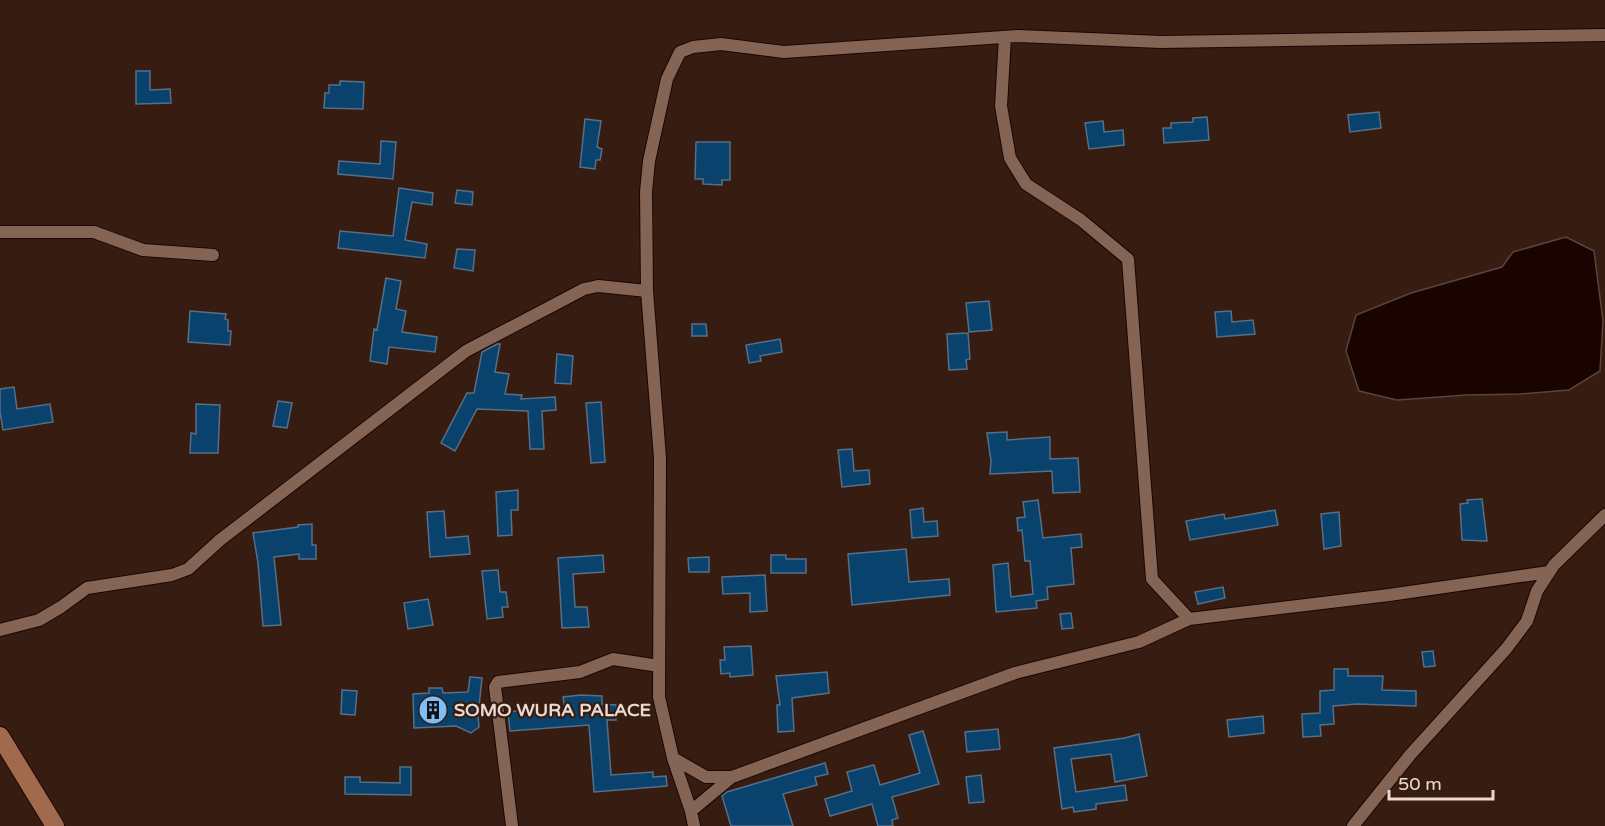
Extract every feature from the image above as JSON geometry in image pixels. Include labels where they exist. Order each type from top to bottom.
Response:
[{"type":"street","points":[[694,826],[673,758],[659,697],[660,458],[647,291],[646,192],[649,161],[667,79],[680,52],[693,47],[720,44],[784,52],[1005,37],[1161,42],[1605,35]]},
{"type":"street","points":[[1005,37],[1001,106],[1010,158],[1026,184],[1081,220],[1128,259],[1152,579],[1189,619]]},
{"type":"street","points":[[0,232],[94,232],[143,250],[213,255]]},
{"type":"street","points":[[0,630],[39,620],[87,588],[172,575],[188,569],[238,525],[465,351],[584,289],[598,286],[647,291]]},
{"type":"street","points":[[1353,826],[1403,763],[1506,649],[1527,621],[1537,591],[1549,572],[1605,515]]},
{"type":"street","points":[[691,811],[732,777],[1015,673],[1139,642],[1189,619],[1389,595],[1549,572]]},
{"type":"street","points":[[512,826],[495,687],[498,682],[580,672],[613,659],[659,666]]},
{"type":"street","points":[[0,736],[55,826]]},
{"type":"street","points":[[673,758],[706,777],[732,777]]},
{"type":"shaded area","points":[[1566,237],[1594,251],[1603,321],[1600,371],[1569,390],[1397,400],[1359,391],[1346,351],[1356,315],[1411,293],[1502,267],[1513,252]]},
{"type":"building","points":[[136,71],[150,71],[150,90],[170,89],[171,103],[136,104]]},
{"type":"building","points":[[340,81],[364,82],[363,109],[324,108],[325,93],[329,93],[329,85],[340,85]]},
{"type":"building","points":[[1379,112],[1381,128],[1350,132],[1348,115]]},
{"type":"building","points":[[1207,117],[1209,140],[1164,143],[1163,128],[1171,128],[1171,123],[1193,122],[1193,118]]},
{"type":"building","points":[[585,119],[601,121],[597,147],[602,149],[600,160],[596,160],[595,169],[580,167]]},
{"type":"building","points":[[1103,121],[1104,132],[1123,130],[1124,145],[1089,149],[1085,123]]},
{"type":"building","points":[[381,141],[396,142],[393,179],[338,174],[339,161],[380,164]]},
{"type":"building","points":[[696,142],[730,142],[730,180],[722,180],[722,185],[703,184],[703,179],[695,179]]},
{"type":"building","points":[[399,188],[433,193],[432,205],[412,202],[405,240],[427,244],[425,258],[338,248],[340,231],[393,236]]},
{"type":"building","points":[[457,190],[473,192],[472,205],[455,203]]},
{"type":"building","points":[[457,249],[475,250],[473,271],[454,268]]},
{"type":"building","points":[[386,278],[401,281],[396,309],[406,311],[402,332],[437,337],[435,352],[389,347],[387,364],[370,361],[374,329],[377,330]]},
{"type":"building","points":[[989,301],[992,330],[969,332],[966,303]]},
{"type":"building","points":[[190,311],[226,314],[228,331],[231,331],[230,345],[188,342]]},
{"type":"building","points":[[1231,311],[1232,322],[1253,320],[1255,334],[1217,337],[1215,312]]},
{"type":"building","points":[[692,324],[706,324],[707,336],[692,336]]},
{"type":"building","points":[[968,333],[970,359],[966,360],[967,369],[949,370],[947,334]]},
{"type":"building","points":[[780,339],[782,352],[760,356],[761,361],[749,363],[746,345]]},
{"type":"building","points":[[500,344],[495,372],[509,374],[505,394],[522,395],[521,399],[555,397],[556,410],[542,411],[544,449],[530,449],[528,411],[477,409],[455,451],[441,443],[467,393],[474,393],[482,352]]},
{"type":"building","points":[[557,354],[573,356],[571,384],[555,383]]},
{"type":"building","points":[[14,387],[17,409],[50,404],[53,422],[3,430],[0,389]]},
{"type":"building","points":[[278,401],[292,403],[287,428],[273,426]]},
{"type":"building","points":[[601,402],[605,462],[591,463],[586,403]]},
{"type":"building","points":[[196,404],[220,405],[218,453],[190,453],[191,433],[196,434]]},
{"type":"building","points":[[1007,432],[1007,440],[1050,437],[1050,459],[1078,458],[1080,492],[1053,493],[1052,471],[990,474],[991,461],[987,433]]},
{"type":"building","points":[[852,449],[854,471],[869,470],[870,484],[842,487],[838,450]]},
{"type":"building","points":[[518,490],[518,510],[511,510],[512,535],[498,536],[496,492]]},
{"type":"building","points":[[1482,499],[1487,541],[1462,540],[1460,504],[1468,503],[1467,500]]},
{"type":"building","points":[[1038,500],[1043,538],[1081,534],[1082,547],[1071,548],[1074,584],[1047,587],[1048,599],[1036,601],[1037,608],[996,612],[993,565],[1008,563],[1011,597],[1033,594],[1030,561],[1025,561],[1022,530],[1018,531],[1017,518],[1025,517],[1023,502]]},
{"type":"building","points":[[923,508],[924,522],[937,521],[938,536],[912,538],[910,510]]},
{"type":"building","points":[[1275,510],[1278,525],[1190,540],[1186,521],[1224,514],[1225,519]]},
{"type":"building","points":[[444,511],[446,538],[468,536],[470,554],[430,557],[427,512]]},
{"type":"building","points":[[1339,512],[1341,546],[1324,549],[1321,514]]},
{"type":"building","points":[[312,524],[312,545],[316,545],[316,559],[299,559],[299,554],[274,557],[281,625],[263,626],[253,533]]},
{"type":"building","points":[[906,549],[909,582],[949,579],[950,595],[852,605],[848,554]]},
{"type":"building","points":[[603,555],[604,572],[573,574],[575,607],[587,607],[589,627],[562,628],[558,558]]},
{"type":"building","points":[[771,555],[786,555],[786,559],[806,559],[806,573],[771,573]]},
{"type":"building","points":[[709,557],[709,572],[689,572],[688,558]]},
{"type":"building","points":[[498,570],[500,592],[506,592],[508,607],[502,607],[503,617],[487,619],[482,571]]},
{"type":"building","points":[[765,575],[767,611],[750,612],[750,593],[723,594],[722,577]]},
{"type":"building","points":[[1223,587],[1225,598],[1198,604],[1195,592]]},
{"type":"building","points":[[428,599],[433,625],[408,629],[404,603]]},
{"type":"building","points":[[1071,613],[1073,628],[1062,629],[1060,614]]},
{"type":"building","points":[[751,646],[753,675],[730,677],[730,673],[721,674],[720,660],[725,660],[724,647]]},
{"type":"building","points":[[1433,651],[1435,666],[1424,667],[1422,652]]},
{"type":"building","points":[[1334,669],[1348,669],[1348,676],[1383,676],[1382,690],[1416,691],[1416,706],[1357,704],[1333,706],[1334,724],[1320,725],[1321,736],[1303,737],[1302,714],[1320,713],[1320,691],[1334,690]]},
{"type":"building","points":[[827,672],[829,693],[792,698],[794,731],[778,732],[777,705],[780,705],[776,676]]},
{"type":"building","points":[[470,677],[482,678],[479,727],[471,733],[456,726],[414,728],[413,694],[429,693],[429,688],[442,688],[443,693],[468,692]]},
{"type":"building","points":[[342,690],[357,691],[355,715],[341,714]]},
{"type":"building","points":[[602,696],[602,704],[616,705],[616,720],[607,720],[611,775],[653,772],[653,777],[666,776],[667,786],[594,792],[589,725],[510,731],[508,712],[527,710],[528,714],[565,711],[563,697]]},
{"type":"building","points":[[1263,716],[1264,733],[1229,737],[1227,720]]},
{"type":"building","points":[[998,729],[1000,749],[967,752],[965,732]]},
{"type":"building","points":[[923,731],[939,784],[892,797],[898,818],[892,820],[893,826],[878,826],[872,804],[830,816],[825,799],[852,791],[847,772],[874,765],[880,785],[920,773],[909,735]]},
{"type":"building","points":[[1139,734],[1147,776],[1115,782],[1111,754],[1071,759],[1076,792],[1125,785],[1127,800],[1096,804],[1096,809],[1074,812],[1073,807],[1062,809],[1054,748]]},
{"type":"building","points":[[825,763],[828,774],[815,777],[817,785],[783,794],[793,826],[731,826],[722,796],[727,792]]},
{"type":"building","points":[[400,767],[411,767],[411,795],[345,794],[345,777],[360,777],[360,782],[400,783]]},
{"type":"building","points":[[981,775],[984,802],[969,803],[966,777]]},
{"type":"place","name":"SOMO WURA PALACE","points":[[433,710]]}]
